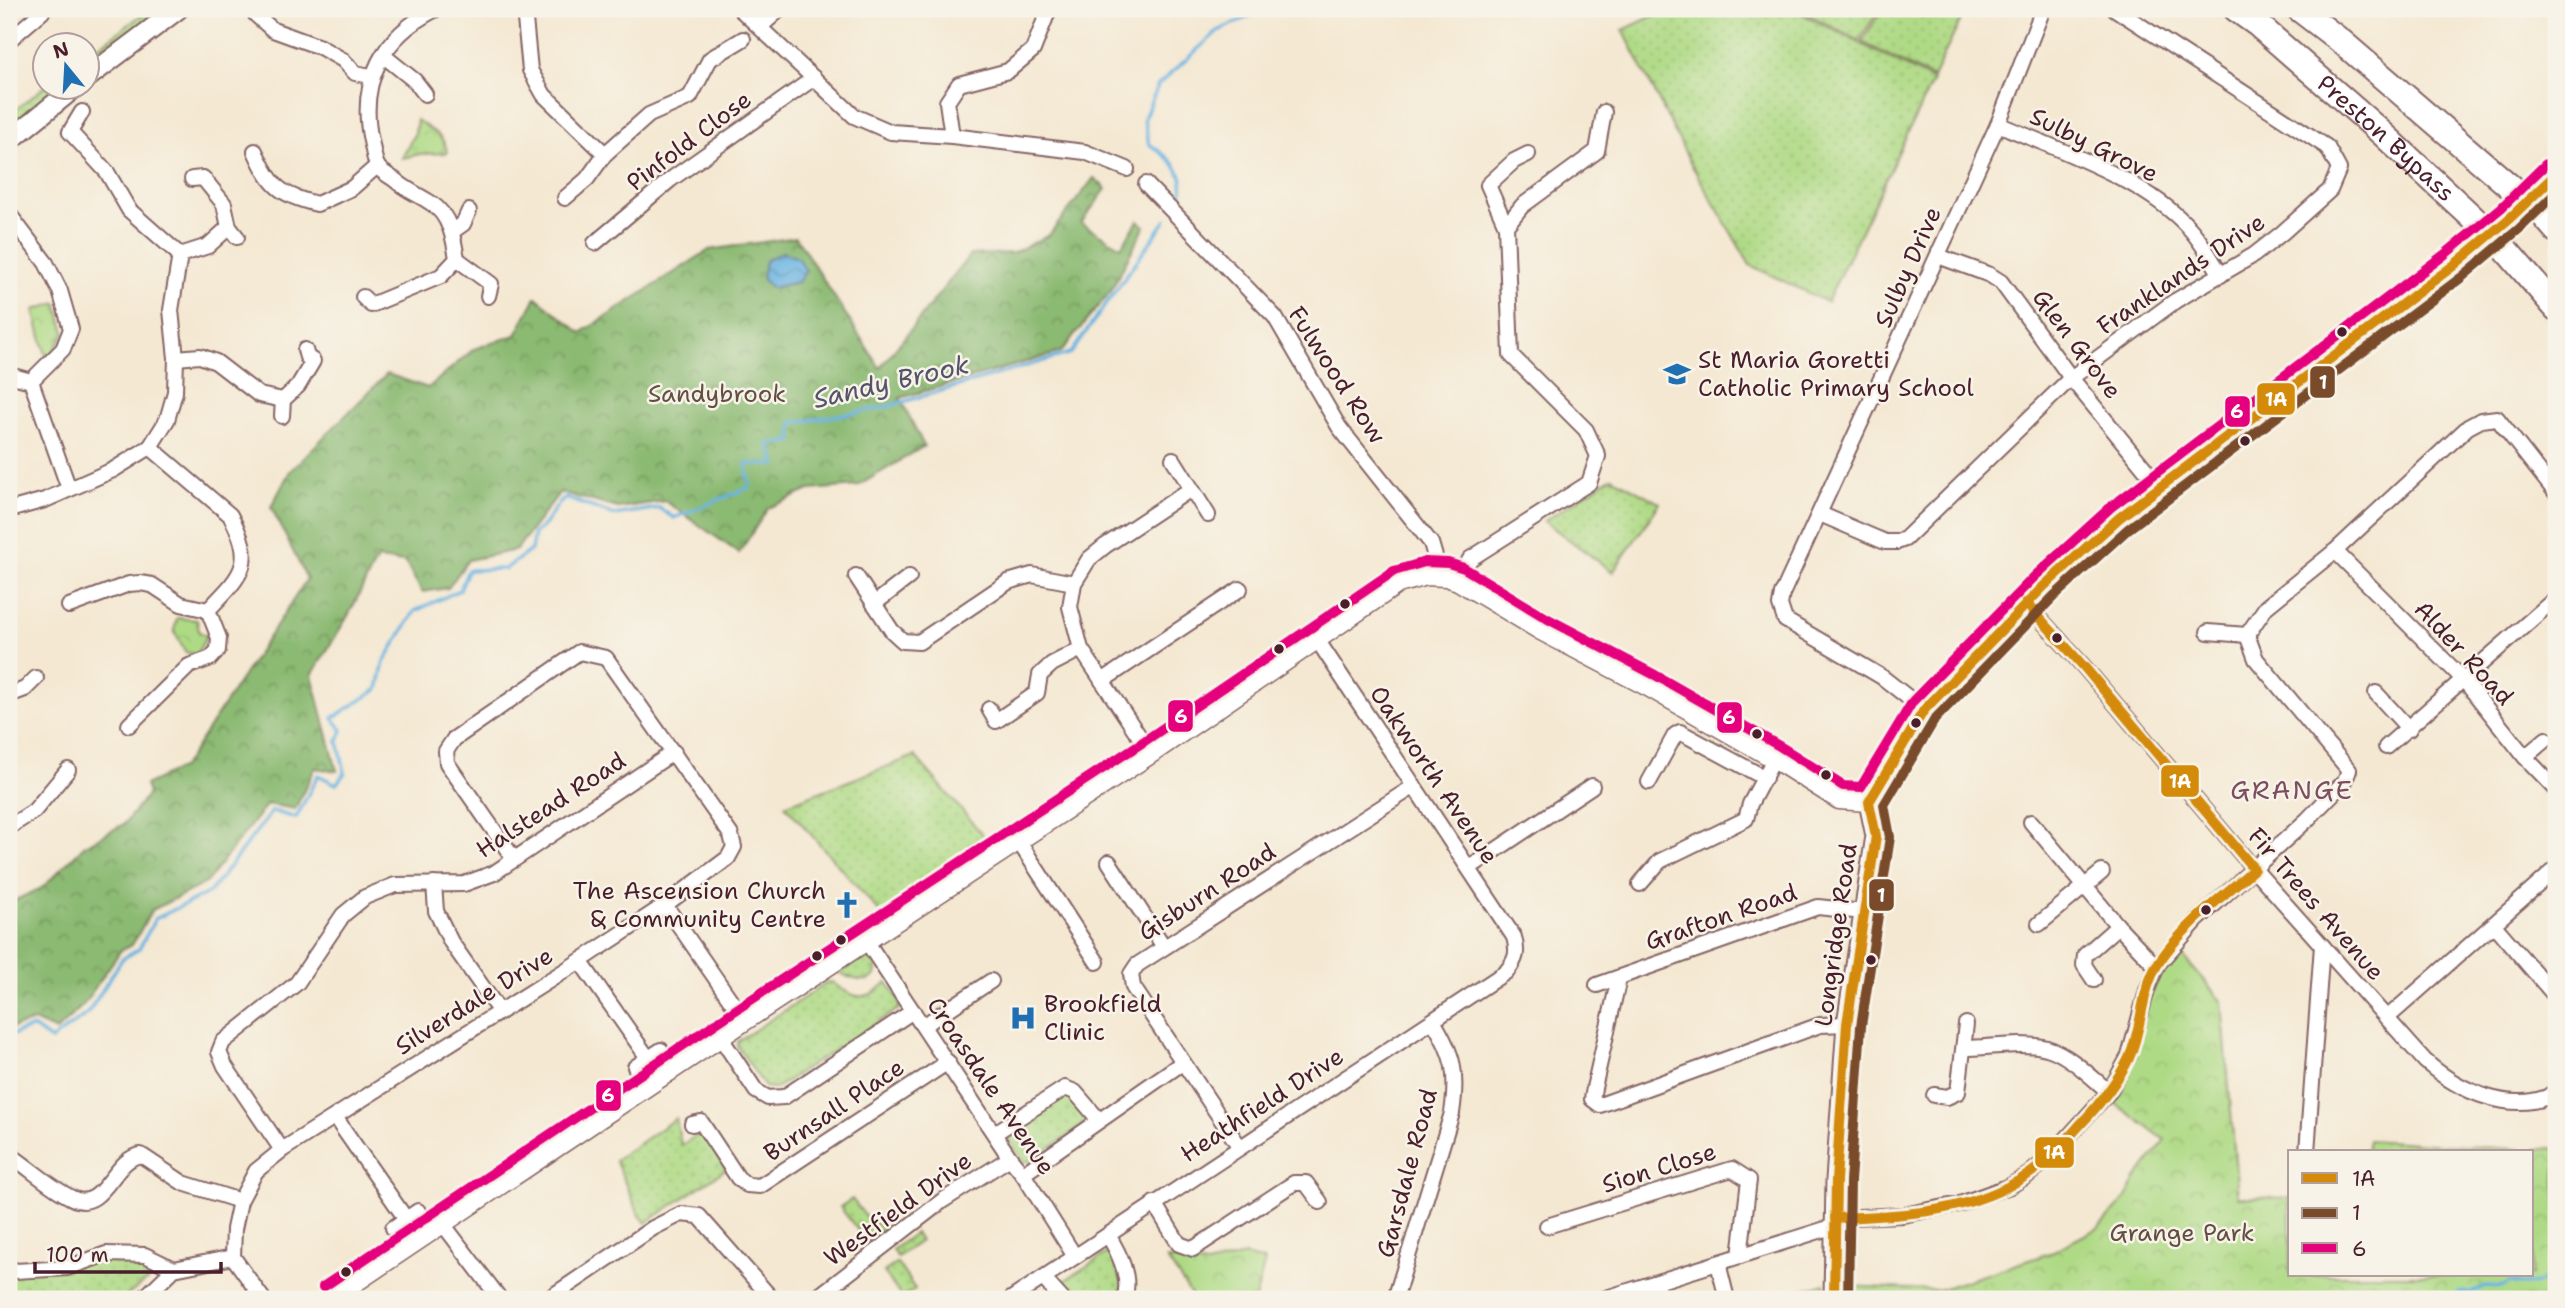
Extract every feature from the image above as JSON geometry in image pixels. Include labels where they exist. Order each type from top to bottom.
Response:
[{"type":"highway","name":"Preston Bypass","points":[[2236,9],[2258,24],[2461,207],[2506,250],[2556,308]]},
{"type":"highway","name":"Preston Bypass","points":[[2300,9],[2403,94],[2543,215],[2556,230]]},
{"type":"main road","points":[[102,66],[178,9]]},
{"type":"main road","points":[[9,141],[57,102]]},
{"type":"main road","points":[[1869,802],[1924,710],[2026,603],[2119,518],[2462,258],[2510,218],[2555,175]]},
{"type":"main road","name":"Longridge Road","points":[[1835,1299],[1836,1180],[1847,1024],[1875,836],[1869,802]]},
{"type":"street","points":[[9,40],[43,9]]},
{"type":"street","points":[[258,9],[256,15],[273,30],[320,47],[343,60],[355,73],[371,76]]},
{"type":"street","points":[[436,9],[414,20],[394,39],[371,76],[367,104],[369,132],[377,166],[406,189],[434,204],[453,231],[457,260],[491,284],[488,296]]},
{"type":"street","points":[[524,9],[530,70],[544,95],[605,153]]},
{"type":"street","points":[[740,9],[854,117],[891,132],[952,136],[1084,152],[1127,169]]},
{"type":"street","points":[[761,27],[780,9]]},
{"type":"street","points":[[952,136],[947,102],[958,83],[1008,71],[1033,50],[1049,9]]},
{"type":"street","name":"Sulby Drive","points":[[1924,710],[1882,677],[1785,620],[1780,605],[1782,594],[1998,124],[2043,9]]},
{"type":"street","name":"Franklands Drive","points":[[1820,514],[1885,542],[1905,539],[2071,378],[2175,301],[2254,255],[2314,206],[2329,190],[2339,169],[2327,147],[2115,9]]},
{"type":"street","points":[[565,198],[587,179],[605,153],[649,115],[690,97],[710,59],[743,39]]},
{"type":"street","points":[[384,56],[415,81],[425,94]]},
{"type":"street","name":"Pinfold Close","points":[[595,243],[670,180],[814,78]]},
{"type":"street","points":[[82,112],[70,132],[107,172],[129,210],[180,255]]},
{"type":"street","points":[[1506,226],[1522,206],[1597,151],[1604,112]]},
{"type":"street","name":"Sulby Grove","points":[[1998,124],[2114,175],[2147,194],[2171,211],[2190,230],[2221,275]]},
{"type":"street","points":[[255,151],[264,170],[281,192],[317,204],[352,188],[377,166]]},
{"type":"street","points":[[1458,581],[1470,559],[1590,483],[1598,456],[1586,430],[1511,355],[1506,226],[1488,185],[1514,161],[1528,154]]},
{"type":"street","points":[[180,255],[208,246],[233,232],[224,204],[203,178],[192,179]]},
{"type":"street","name":"Fulwood Row","points":[[1146,184],[1275,317],[1339,427],[1431,543],[1436,559],[1436,576]]},
{"type":"street","points":[[453,231],[463,224],[469,211]]},
{"type":"street","points":[[9,214],[46,263],[60,291],[71,329],[63,349],[32,381]]},
{"type":"street","points":[[9,510],[45,500],[113,470],[150,447],[167,420],[175,392],[176,358],[171,310],[180,255]]},
{"type":"street","name":"Glen Grove","points":[[1938,256],[1990,275],[2001,282],[2071,378],[2160,487]]},
{"type":"street","points":[[363,297],[371,305],[409,291],[440,276],[457,260]]},
{"type":"street","points":[[282,416],[283,400],[298,386],[313,361],[307,357],[305,350]]},
{"type":"street","points":[[176,358],[200,356],[216,362],[259,395],[283,400]]},
{"type":"street","points":[[9,375],[32,381]]},
{"type":"street","points":[[32,381],[69,489]]},
{"type":"street","points":[[2248,635],[2266,607],[2334,551],[2468,427],[2481,420],[2497,418],[2556,494]]},
{"type":"street","points":[[150,447],[218,503],[230,515],[238,530],[245,561],[242,571],[208,610]]},
{"type":"street","points":[[1173,459],[1208,514]]},
{"type":"street","points":[[1151,754],[1081,649],[1070,607],[1074,583],[1089,559],[1191,489]]},
{"type":"street","name":"Alder Road","points":[[2334,551],[2464,680],[2525,757],[2556,789]]},
{"type":"street","points":[[856,576],[892,631],[904,641],[919,642],[1008,582],[1032,575],[1074,583]]},
{"type":"street","points":[[331,1299],[745,1021],[1151,754],[1398,583],[1416,577],[1436,576],[1458,581],[1541,631],[1648,687],[1839,800],[1869,802]]},
{"type":"street","points":[[874,604],[909,577]]},
{"type":"street","points":[[69,606],[129,584],[140,583],[152,585],[181,604],[208,610]]},
{"type":"street","points":[[1102,681],[1228,604],[1240,589]]},
{"type":"street","points":[[2386,747],[2556,598]]},
{"type":"street","name":"Fir Trees Avenue","points":[[2026,603],[2086,669],[2254,869],[2440,1074],[2488,1098],[2514,1102],[2549,1097],[2556,1093]]},
{"type":"street","points":[[129,725],[189,667],[211,658],[218,650],[219,638],[208,610]]},
{"type":"street","points":[[2208,632],[2248,635]]},
{"type":"street","points":[[1603,1299],[1740,1256],[1835,1222],[1945,1208],[2010,1185],[2028,1175],[2050,1157],[2109,1092],[2129,1056],[2147,990],[2158,964],[2197,920],[2345,781],[2349,770],[2256,659],[2248,635]]},
{"type":"street","name":"Oakworth Avenue","points":[[1316,638],[1514,937]]},
{"type":"street","points":[[989,709],[996,721],[1037,694],[1040,676],[1052,664],[1081,649]]},
{"type":"street","points":[[514,859],[447,763],[446,751],[454,738],[579,652],[606,658],[674,752]]},
{"type":"street","points":[[9,695],[25,689],[36,678]]},
{"type":"street","points":[[2376,693],[2409,729]]},
{"type":"street","points":[[1649,782],[1675,736],[1680,733],[1765,778]]},
{"type":"street","points":[[2525,757],[2546,739]]},
{"type":"street","name":"Halstead Road","points":[[282,1150],[225,1066],[219,1052],[223,1042],[297,983],[343,915],[365,897],[395,885],[464,884],[494,873],[674,752]]},
{"type":"street","name":"Silverdale Drive","points":[[233,1257],[234,1229],[240,1201],[256,1171],[282,1150],[580,961],[665,905],[728,858],[734,847],[731,835],[674,752]]},
{"type":"street","points":[[1640,884],[1660,861],[1746,819],[1749,804],[1774,760]]},
{"type":"street","points":[[9,827],[34,811],[68,770]]},
{"type":"street","points":[[1469,868],[1592,786]]},
{"type":"street","name":"Gisburn Road","points":[[1239,1146],[1133,987],[1131,974],[1137,965],[1164,947],[1413,787]]},
{"type":"street","points":[[2031,822],[2118,926],[2151,961],[2158,964]]},
{"type":"street","points":[[1019,842],[1097,962]]},
{"type":"street","points":[[1109,862],[1164,947]]},
{"type":"street","points":[[2387,1018],[2556,869]]},
{"type":"street","points":[[2039,924],[2102,872]]},
{"type":"street","points":[[434,884],[436,911],[451,942],[500,1012]]},
{"type":"street","points":[[665,905],[745,1021]]},
{"type":"street","name":"Grafton Road","points":[[1597,985],[1818,907],[1863,912]]},
{"type":"street","points":[[2494,925],[2556,997]]},
{"type":"street","points":[[2094,980],[2084,965],[2085,954],[2118,926]]},
{"type":"street","name":"Heathfield Drive","points":[[1011,1299],[1506,971],[1516,960],[1514,937]]},
{"type":"street","name":"Croasdale Avenue","points":[[867,942],[1023,1174],[1074,1255]]},
{"type":"street","points":[[2307,1150],[2322,945]]},
{"type":"street","points":[[580,961],[648,1058]]},
{"type":"street","points":[[1619,978],[1592,1099],[1600,1105],[1820,1026],[1847,1024]]},
{"type":"street","points":[[923,1026],[991,981]]},
{"type":"street","points":[[721,1038],[756,1091],[768,1098],[784,1097],[913,1011]]},
{"type":"street","name":"Garsdale Road","points":[[1395,1299],[1452,1113],[1453,1064],[1448,1045],[1433,1021]]},
{"type":"street","points":[[1934,1095],[1948,1097],[1958,1092],[1966,1024]]},
{"type":"street","points":[[1964,1048],[2046,1048],[2071,1062],[2109,1092]]},
{"type":"street","points":[[635,1067],[661,1050]]},
{"type":"street","name":"Burnsall Place","points":[[692,1124],[701,1122],[738,1178],[747,1185],[760,1186],[948,1062]]},
{"type":"street","points":[[1023,1174],[1182,1063]]},
{"type":"street","points":[[995,1133],[1065,1088],[1075,1092],[1099,1120]]},
{"type":"street","points":[[335,1117],[412,1215],[393,1228]]},
{"type":"street","points":[[9,1158],[13,1157],[74,1200],[88,1202],[100,1194],[123,1163],[132,1156],[141,1155],[183,1183],[240,1201]]},
{"type":"street","name":"Westfield Drive","points":[[815,1299],[942,1201],[1010,1158]]},
{"type":"street","name":"Sion Close","points":[[1547,1226],[1732,1168],[1749,1180],[1740,1256]]},
{"type":"street","points":[[1154,1203],[1178,1244],[1193,1249],[1294,1182],[1306,1183],[1320,1202]]},
{"type":"street","points":[[548,1299],[653,1227],[681,1214],[699,1216],[772,1299]]},
{"type":"street","points":[[443,1224],[500,1299]]},
{"type":"street","points":[[1108,1235],[1120,1254],[1128,1290],[1124,1299]]},
{"type":"street","points":[[9,1267],[15,1271],[67,1268],[106,1254],[119,1254],[145,1255],[174,1269]]},
{"type":"street","points":[[143,1299],[174,1269],[233,1257],[263,1299]]},
{"type":"street","points":[[1717,1263],[1727,1299]]},
{"type":"street","points":[[1043,1278],[1062,1299]]},
{"type":"green space","points":[[150,9],[153,10],[147,22],[102,54],[102,44]]},
{"type":"green space","points":[[1668,9],[1792,9],[1933,80],[1827,302],[1750,265],[1691,164],[1623,30]]},
{"type":"green space","points":[[1798,9],[1879,9],[1859,41]]},
{"type":"green space","points":[[1882,9],[1966,9],[1933,78],[1862,42]]},
{"type":"green space","points":[[32,96],[32,102],[41,102],[9,129],[9,115]]},
{"type":"green space","points":[[417,120],[440,137],[447,153],[402,158],[415,133]]},
{"type":"green space","name":"Sandybrook","points":[[1094,178],[1106,189],[1081,223],[1121,247],[1138,221],[1145,226],[1110,292],[1061,352],[900,398],[924,446],[858,486],[809,490],[768,508],[739,553],[665,501],[618,508],[560,492],[516,550],[468,560],[448,588],[422,592],[405,562],[377,559],[349,614],[312,675],[337,771],[315,768],[295,809],[267,804],[206,883],[152,910],[132,945],[121,950],[83,1005],[56,1031],[34,1021],[9,1029],[9,903],[42,888],[85,845],[124,824],[148,794],[145,785],[183,767],[307,579],[271,507],[290,471],[387,374],[428,388],[474,349],[516,335],[536,297],[581,333],[709,250],[796,237],[880,368],[970,255],[1013,253],[1049,235]]},
{"type":"green space","points":[[57,303],[65,333],[51,355],[46,356],[34,310]]},
{"type":"green space","points":[[1612,477],[1660,503],[1613,572],[1544,521]]},
{"type":"green space","points":[[177,618],[197,620],[199,632],[207,636],[196,655],[185,652],[174,631]]},
{"type":"green space","points":[[915,756],[990,843],[881,914],[785,805]]},
{"type":"green space","name":"Grange Park","points":[[2175,947],[2222,1002],[2238,1197],[2288,1198],[2288,1276],[2534,1276],[2534,1150],[2530,1150],[2556,1148],[2556,1299],[1846,1299],[1845,1286],[1938,1290],[2050,1253],[2098,1228],[2124,1201],[2165,1140],[2110,1100],[2155,979]]},
{"type":"green space","points":[[870,954],[876,971],[870,979],[856,980],[840,973]]},
{"type":"green space","points":[[828,982],[853,995],[866,996],[887,982],[898,998],[900,1008],[776,1088],[765,1087],[737,1046],[738,1041]]},
{"type":"green space","points":[[1065,1096],[1080,1105],[1086,1123],[1031,1161],[1023,1161],[1008,1138],[1012,1131]]},
{"type":"green space","points":[[676,1118],[681,1145],[703,1132],[726,1169],[646,1223],[639,1214],[615,1160]]},
{"type":"green space","name":"Grange Park","points":[[2369,1140],[2530,1150],[2367,1150]]},
{"type":"green space","points":[[852,1199],[870,1222],[887,1227],[867,1242],[840,1207]]},
{"type":"green space","points":[[915,1233],[920,1241],[897,1257],[892,1250]]},
{"type":"green space","points":[[1110,1251],[1123,1285],[1118,1299],[1072,1299],[1058,1285]]},
{"type":"green space","points":[[1244,1256],[1265,1261],[1255,1299],[1194,1299],[1167,1259],[1207,1265]]},
{"type":"green space","points":[[102,1259],[141,1261],[154,1270],[154,1275],[123,1299],[9,1299],[9,1270]]},
{"type":"green space","points":[[897,1263],[915,1289],[902,1298],[884,1272]]},
{"type":"green space","points":[[1825,1283],[1825,1299],[1770,1299]]},
{"type":"water","points":[[782,252],[798,258],[806,271],[798,282],[771,288],[762,278],[765,261]]},
{"type":"waterway","name":"Sandy Brook","points":[[1179,202],[1182,192],[1180,175],[1171,161],[1149,144],[1144,119],[1158,85],[1218,31],[1265,9]]},
{"type":"waterway","name":"Sandy Brook","points":[[9,1036],[33,1027],[51,1040],[88,1013],[122,959],[139,949],[155,919],[210,892],[272,811],[296,818],[318,775],[336,784],[345,773],[338,741],[342,730],[333,718],[378,689],[384,662],[415,611],[460,590],[468,570],[505,569],[531,550],[534,533],[566,498],[614,515],[659,508],[674,518],[750,487],[746,464],[776,465],[769,444],[793,441],[792,423],[882,408],[1071,353],[1166,220]]},
{"type":"waterway","points":[[2449,1299],[2459,1292],[2471,1293],[2485,1286],[2501,1287],[2511,1282],[2524,1285],[2538,1283],[2556,1267]]},
{"type":"transit line","name":"6","points":[[323,1287],[737,1009],[1143,742],[1394,571],[1425,562],[1448,563],[1464,568],[1548,619],[1655,675],[1781,747],[1843,786],[1861,787],[1913,701],[2035,576],[2111,507],[2444,255],[2501,208],[2546,164]]},
{"type":"transit line","name":"1A","points":[[1834,1299],[1836,1180],[1847,1024],[1876,836],[1869,802],[1924,710],[2044,586],[2119,518],[2453,266],[2510,218],[2556,174]]},
{"type":"transit line","name":"1","points":[[1848,1299],[1850,1181],[1861,1026],[1890,837],[1884,805],[1935,719],[2054,596],[2128,529],[2462,277],[2519,229],[2556,193]]},
{"type":"transit line","name":"1A","points":[[1835,1218],[1885,1216],[1960,1205],[2007,1187],[2043,1163],[2093,1110],[2124,1067],[2134,1046],[2148,985],[2159,962],[2191,924],[2254,869],[2086,669],[2026,603]]},
{"type":"place","name":"St Maria Goretti Catholic Primary School","points":[[1677,374]]},
{"type":"place","name":"The Ascension Church & Community Centre","points":[[847,905]]},
{"type":"place","name":"Brookfield Clinic","points":[[1023,1018]]},
{"type":"district","name":"GRANGE","points":[[2292,789]]}]
